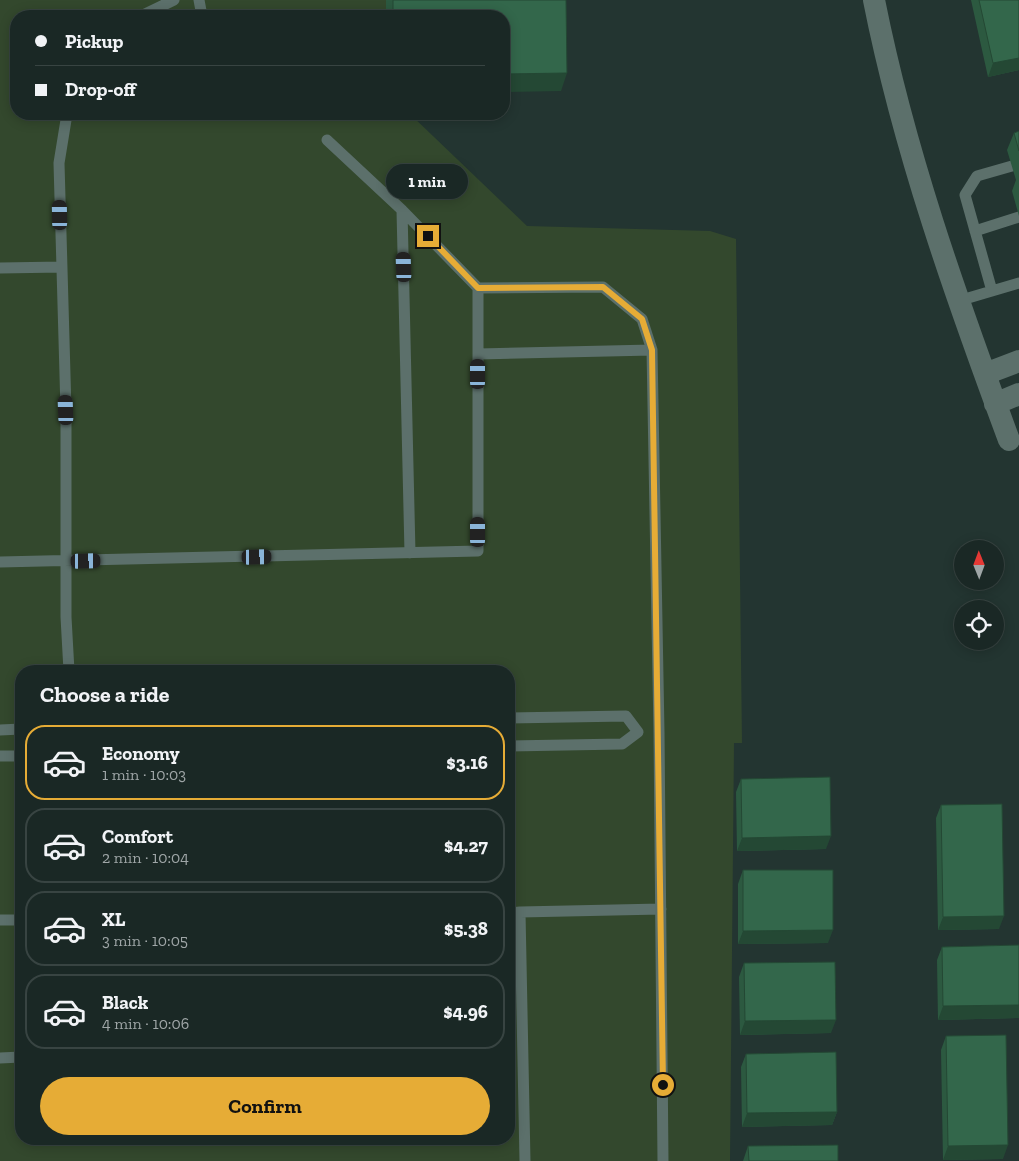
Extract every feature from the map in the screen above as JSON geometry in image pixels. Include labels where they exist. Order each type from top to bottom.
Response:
[{"type":"street","points":[[874,0],[884,50],[908,141],[958,301],[1009,440]]},
{"type":"street","points":[[985,374],[1019,361]]},
{"type":"street","points":[[995,404],[1019,394]]},
{"type":"lane","points":[[153,10],[174,0]]},
{"type":"lane","points":[[66,120],[59,163],[66,410],[66,618],[69,665]]},
{"type":"lane","points":[[0,562],[478,551],[478,288],[402,210],[327,140]]},
{"type":"lane","points":[[992,290],[965,195],[977,176],[1012,166]]},
{"type":"lane","points":[[402,210],[410,553]]},
{"type":"lane","points":[[974,231],[1019,217]]},
{"type":"lane","points":[[0,268],[62,267]]},
{"type":"lane","points":[[958,301],[1019,283]]},
{"type":"lane","points":[[478,288],[603,287],[642,319],[652,350],[659,732],[663,1161]]},
{"type":"lane","points":[[478,354],[652,350]]},
{"type":"lane","points":[[515,718],[626,716],[638,732]]},
{"type":"lane","points":[[0,730],[15,729]]},
{"type":"lane","points":[[515,746],[622,744],[638,732],[659,732]]},
{"type":"lane","points":[[0,756],[15,756]]},
{"type":"lane","points":[[515,913],[661,909]]},
{"type":"lane","points":[[0,920],[15,920]]},
{"type":"lane","points":[[515,936],[525,1161]]},
{"type":"lane","points":[[0,1058],[15,1058]]},
{"type":"green space","points":[[0,0],[395,0],[395,10],[10,10],[10,120],[416,120],[527,226],[710,231],[736,239],[742,743],[734,743],[730,1161],[0,1161]]},
{"type":"building","points":[[393,0],[566,0],[567,73],[510,74],[510,10],[393,10]]},
{"type":"building","points":[[979,0],[1019,0],[1019,58],[993,63]]},
{"type":"building","points":[[1019,131],[1019,151],[1014,133]]},
{"type":"building","points":[[830,777],[831,836],[742,838],[741,779]]},
{"type":"building","points":[[1002,804],[1004,916],[943,917],[941,805]]},
{"type":"building","points":[[743,870],[833,870],[833,930],[743,931]]},
{"type":"building","points":[[1019,945],[1019,1005],[943,1006],[942,947]]},
{"type":"building","points":[[835,962],[836,1020],[745,1021],[744,963]]},
{"type":"building","points":[[1006,1035],[1008,1145],[948,1146],[946,1036]]},
{"type":"building","points":[[836,1052],[837,1112],[747,1113],[746,1054]]},
{"type":"building","points":[[838,1145],[838,1161],[749,1161],[748,1146]]},
{"type":"route","points":[[428,236],[478,288],[603,287],[642,319],[652,350],[663,1085]]}]
